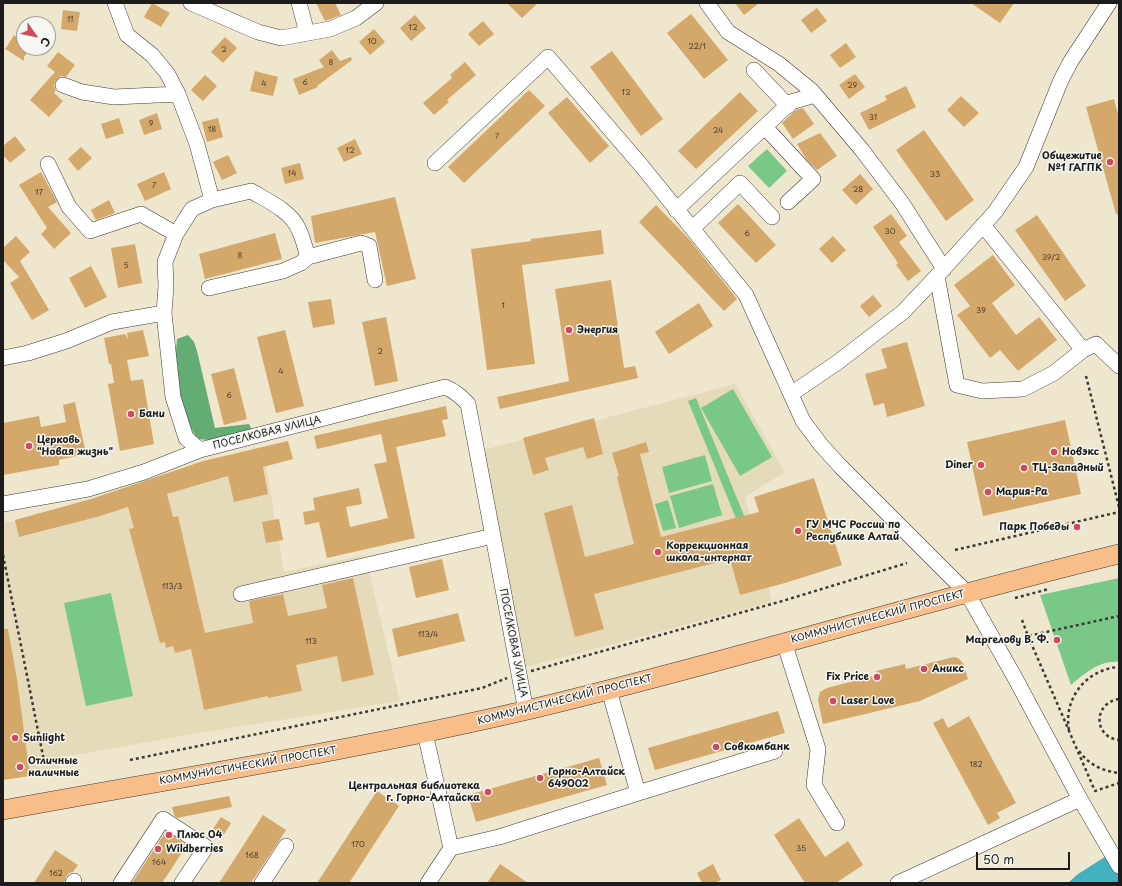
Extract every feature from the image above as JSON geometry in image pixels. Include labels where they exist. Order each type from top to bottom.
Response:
[{"type":"main road","name":"КОММУНИСТИЧЕСКИЙ ПРОСПЕКТ","points":[[3,810],[381,742],[526,711],[967,593],[1119,554]]},
{"type":"street","points":[[115,3],[127,35],[152,55],[167,73],[178,94],[196,144],[212,200]]},
{"type":"street","points":[[191,3],[258,32],[281,38],[330,29],[356,18],[376,3]]},
{"type":"street","points":[[299,3],[307,33]]},
{"type":"street","points":[[707,3],[728,32],[779,64],[815,95],[862,150],[902,203],[940,273],[957,385],[982,391],[1023,389],[1054,372],[1083,350],[1096,344],[1119,366]]},
{"type":"street","points":[[791,394],[838,362],[903,312],[995,212],[1026,167],[1061,80],[1071,61],[1109,3]]},
{"type":"street","points":[[435,163],[548,57],[640,164],[746,295],[803,421],[821,445],[840,466],[967,593],[1014,676],[1080,799],[1119,866]]},
{"type":"street","points":[[754,70],[788,106]]},
{"type":"street","points":[[63,85],[82,92],[114,97],[178,94]]},
{"type":"street","points":[[676,210],[791,102],[815,95]]},
{"type":"street","points":[[765,127],[813,179],[788,202]]},
{"type":"street","points":[[48,164],[69,207],[90,231],[141,214],[176,234]]},
{"type":"street","points":[[693,228],[740,184],[772,217]]},
{"type":"street","name":"ПОСЕЛКОВАЯ УЛИЦА","points":[[308,257],[299,229],[292,218],[280,208],[251,191],[212,200],[192,209],[176,234],[164,262],[166,286],[164,313],[173,397],[186,438],[200,450],[445,387],[456,393],[468,404],[526,711]]},
{"type":"street","points":[[983,225],[1083,350]]},
{"type":"street","points":[[209,288],[283,271],[301,263],[308,257],[361,244],[369,246],[375,280]]},
{"type":"street","points":[[3,358],[28,353],[66,341],[112,322],[164,313]]},
{"type":"street","points":[[3,504],[88,489],[144,472],[200,450]]},
{"type":"street","points":[[241,594],[493,536]]},
{"type":"street","points":[[784,642],[818,748],[814,784],[837,823]]},
{"type":"street","points":[[609,690],[638,793]]},
{"type":"street","points":[[425,733],[452,848]]},
{"type":"street","points":[[428,883],[452,848],[499,837],[775,751]]},
{"type":"street","points":[[898,883],[1080,799]]},
{"type":"street","points":[[121,883],[163,819],[206,847],[182,883]]},
{"type":"street","points":[[262,883],[286,846]]},
{"type":"path","points":[[1086,376],[1119,506]]},
{"type":"path","points":[[955,550],[1119,512]]},
{"type":"path","points":[[3,556],[45,766]]},
{"type":"path","points":[[1028,636],[1119,616]]},
{"type":"path","points":[[1022,620],[1071,739],[1095,791],[1119,783]]},
{"type":"path","points":[[1119,667],[1102,670],[1085,681],[1073,698],[1069,713],[1071,739],[1082,756],[1090,763],[1100,768],[1119,772]]},
{"type":"path","points":[[1119,699],[1113,700],[1106,704],[1099,719],[1105,734],[1112,739],[1119,740]]},
{"type":"shaded area","points":[[735,384],[785,472],[745,497],[772,602],[526,667],[483,450]]},
{"type":"shaded area","points":[[266,466],[284,572],[365,555],[400,701],[193,734],[58,758],[60,768],[3,777],[3,521],[22,522],[25,536],[97,517],[209,481]]},
{"type":"green space","points":[[767,149],[787,171],[769,188],[748,166]]},
{"type":"green space","points":[[188,335],[194,342],[197,351],[215,428],[249,424],[253,432],[221,441],[197,439],[183,407],[176,373],[177,339]]},
{"type":"green space","points":[[733,389],[772,457],[740,476],[701,408]]},
{"type":"green space","points":[[696,398],[752,535],[744,538],[688,401]]},
{"type":"green space","points":[[705,455],[712,481],[669,493],[662,467]]},
{"type":"green space","points":[[713,484],[722,515],[679,528],[670,496]]},
{"type":"green space","points":[[668,500],[676,528],[663,531],[655,504]]},
{"type":"green space","points":[[1119,578],[1119,662],[1099,665],[1087,672],[1071,685],[1040,595]]},
{"type":"green space","points":[[111,593],[133,696],[86,706],[64,603]]},
{"type":"water","points":[[1119,848],[1119,883],[1068,883],[1078,874]]},
{"type":"building","points":[[152,3],[170,13],[161,27],[144,17]]},
{"type":"building","points":[[316,3],[335,3],[341,15],[325,21]]},
{"type":"building","points":[[507,3],[538,3],[522,18]]},
{"type":"building","points":[[735,3],[759,3],[744,15]]},
{"type":"building","points":[[971,3],[1014,3],[1000,23]]},
{"type":"building","points":[[817,8],[827,21],[811,33],[801,20]]},
{"type":"building","points":[[63,10],[80,12],[77,31],[61,29]]},
{"type":"building","points":[[691,14],[728,60],[704,79],[667,33]]},
{"type":"building","points":[[415,15],[426,28],[411,41],[400,28]]},
{"type":"building","points":[[483,21],[494,34],[479,46],[468,34]]},
{"type":"building","points":[[374,29],[385,42],[370,55],[359,42]]},
{"type":"building","points":[[14,35],[16,36],[16,56],[4,48],[6,48]]},
{"type":"building","points":[[225,37],[237,48],[223,63],[211,52]]},
{"type":"building","points":[[846,43],[856,57],[840,68],[830,55]]},
{"type":"building","points":[[332,50],[340,61],[351,57],[352,60],[317,86],[318,87],[299,95],[293,79],[324,67],[319,60]]},
{"type":"building","points":[[612,51],[663,119],[641,136],[590,67]]},
{"type":"building","points":[[58,52],[75,65],[66,77],[61,76],[55,82],[54,86],[56,90],[54,93],[63,101],[49,117],[30,100],[55,72],[47,66]]},
{"type":"building","points":[[16,56],[25,56],[24,61]]},
{"type":"building","points":[[465,62],[476,75],[447,100],[449,102],[434,115],[423,103],[452,78],[450,75]]},
{"type":"building","points":[[255,71],[278,77],[273,96],[250,91]]},
{"type":"building","points":[[855,74],[865,87],[849,99],[839,85]]},
{"type":"building","points":[[205,75],[217,86],[203,101],[191,90]]},
{"type":"building","points":[[906,86],[916,107],[869,130],[860,113],[887,100],[885,96]]},
{"type":"building","points":[[529,90],[545,106],[464,183],[448,167]]},
{"type":"building","points":[[740,92],[758,111],[696,169],[678,151]]},
{"type":"building","points":[[961,96],[979,113],[964,127],[947,110]]},
{"type":"building","points":[[567,97],[609,146],[590,163],[548,113]]},
{"type":"building","name":"Общежитие №1 ГАГПК","points":[[1114,99],[1119,118],[1119,214],[1116,214],[1086,107]]},
{"type":"building","points":[[803,108],[814,124],[793,139],[782,123],[796,110]]},
{"type":"building","points":[[157,113],[162,129],[144,135],[139,120]]},
{"type":"building","points":[[119,118],[124,133],[106,139],[101,124]]},
{"type":"building","points":[[218,118],[223,137],[207,142],[202,122]]},
{"type":"building","points":[[924,130],[974,200],[946,221],[896,150]]},
{"type":"building","points":[[820,133],[837,156],[817,170],[806,159],[797,144]]},
{"type":"building","points":[[15,136],[26,150],[10,163],[3,155],[3,146]]},
{"type":"building","points":[[355,139],[362,154],[344,162],[337,148]]},
{"type":"building","points":[[81,147],[92,158],[78,171],[68,159]]},
{"type":"building","points":[[228,155],[237,173],[222,180],[213,162]]},
{"type":"building","points":[[300,163],[304,179],[285,184],[281,168]]},
{"type":"building","points":[[41,172],[57,202],[48,207],[71,233],[54,249],[41,234],[47,228],[19,185]]},
{"type":"building","points":[[164,172],[171,189],[145,201],[137,184]]},
{"type":"building","points":[[860,174],[873,189],[856,205],[842,190]]},
{"type":"building","points":[[395,197],[416,279],[387,286],[375,232],[315,243],[311,216]]},
{"type":"building","points":[[109,200],[115,213],[96,220],[91,210]]},
{"type":"building","points":[[738,204],[776,245],[756,263],[718,223]]},
{"type":"building","points":[[656,205],[690,240],[737,299],[724,311],[639,222]]},
{"type":"building","points":[[891,214],[907,236],[899,242],[921,271],[908,281],[896,265],[898,263],[873,227]]},
{"type":"building","points":[[1037,215],[1086,286],[1065,301],[1015,230]]},
{"type":"building","points":[[601,230],[604,254],[522,265],[535,364],[487,370],[471,249],[531,241],[531,239]]},
{"type":"building","points":[[275,233],[282,259],[205,279],[199,254]]},
{"type":"building","points":[[16,236],[30,252],[20,261],[49,310],[32,320],[10,283],[19,277],[3,260],[3,248]]},
{"type":"building","points":[[833,236],[846,250],[832,263],[819,249]]},
{"type":"building","points":[[135,244],[142,283],[118,288],[111,248]]},
{"type":"building","points":[[993,255],[1015,285],[992,303],[1016,335],[1039,317],[1057,340],[1018,371],[1000,350],[990,358],[957,315],[970,306],[954,285]]},
{"type":"building","points":[[91,266],[107,297],[85,308],[69,278]]},
{"type":"building","points":[[611,280],[624,368],[635,366],[638,378],[500,409],[497,397],[569,381],[555,289]]},
{"type":"building","points":[[873,295],[882,306],[869,317],[860,306]]},
{"type":"building","points":[[331,299],[335,324],[313,328],[308,302]]},
{"type":"building","points":[[699,303],[713,326],[669,354],[655,332]]},
{"type":"building","points":[[386,317],[398,381],[375,386],[362,322]]},
{"type":"building","name":"Бани","points":[[143,330],[149,356],[127,360],[131,381],[143,379],[154,444],[120,451],[108,384],[114,383],[104,338],[125,334],[128,339],[127,333]]},
{"type":"building","points":[[285,330],[304,406],[276,413],[257,337]]},
{"type":"building","points":[[907,342],[925,406],[887,417],[884,403],[874,406],[865,374],[887,368],[881,349]]},
{"type":"building","points":[[234,368],[247,419],[224,425],[211,374]]},
{"type":"building","name":"Церковь \"Новая жизнь\"","points":[[75,402],[86,454],[59,460],[59,465],[3,475],[3,423],[39,416],[41,427],[66,422],[63,405]]},
{"type":"building","points":[[446,406],[448,419],[442,420],[446,436],[396,447],[415,538],[327,558],[319,522],[305,525],[303,512],[315,510],[313,498],[359,488],[362,504],[346,507],[350,527],[388,518],[374,464],[387,462],[381,434],[317,449],[314,436]]},
{"type":"building","points":[[594,418],[603,454],[587,459],[583,447],[545,458],[549,470],[533,475],[523,438]]},
{"type":"building","name":"ТЦ-Западный","points":[[1065,420],[1081,494],[983,516],[967,442]]},
{"type":"building","points":[[288,441],[293,459],[263,467],[268,494],[234,502],[228,476],[167,494],[173,517],[178,516],[205,633],[253,623],[249,601],[283,594],[288,616],[327,608],[322,585],[353,578],[374,675],[342,682],[337,656],[296,665],[302,691],[268,698],[268,696],[204,710],[191,649],[175,653],[173,646],[166,648],[165,642],[160,643],[129,529],[134,528],[128,507],[97,517],[19,537],[15,520],[91,499],[203,461]]},
{"type":"building","points":[[646,442],[649,452],[640,454],[661,537],[759,512],[754,497],[814,478],[842,565],[740,595],[730,559],[594,594],[604,629],[575,637],[544,513],[572,505],[585,557],[634,544],[617,477],[619,476],[612,453]]},
{"type":"building","points":[[279,519],[283,540],[266,543],[262,522]]},
{"type":"building","points":[[442,559],[449,590],[416,598],[409,567]]},
{"type":"building","points":[[458,613],[465,641],[398,657],[392,629]]},
{"type":"building","points":[[3,629],[8,629],[17,679],[30,776],[3,780]]},
{"type":"building","points":[[954,657],[958,658],[963,663],[968,679],[920,701],[823,724],[818,700],[820,692],[827,688],[877,675],[876,671],[905,664],[906,669]]},
{"type":"building","points":[[778,711],[785,733],[655,770],[648,748]]},
{"type":"building","points":[[969,716],[1016,803],[997,813],[1000,818],[988,825],[933,723],[943,718],[948,728]]},
{"type":"building","points":[[599,758],[607,785],[476,822],[468,795]]},
{"type":"building","points":[[377,791],[399,806],[349,883],[317,883]]},
{"type":"building","points":[[229,796],[232,807],[177,818],[174,815],[172,807]]},
{"type":"building","points":[[263,815],[286,830],[279,841],[251,883],[219,883]]},
{"type":"building","points":[[221,817],[231,823],[223,836],[213,829]]},
{"type":"building","points":[[799,818],[825,857],[848,841],[863,865],[836,883],[805,883],[774,835]]},
{"type":"building","points":[[166,831],[187,845],[162,883],[132,883]]},
{"type":"building","points":[[55,850],[78,865],[73,872],[69,873],[64,883],[34,883]]},
{"type":"building","points":[[500,864],[528,883],[487,883]]},
{"type":"building","points":[[713,864],[721,880],[715,883],[702,883],[697,873]]},
{"type":"place","name":"Общежитие №1 ГАГПК","points":[[1110,162]]},
{"type":"place","name":"Энергия","points":[[569,330]]},
{"type":"place","name":"Бани","points":[[131,414]]},
{"type":"place","name":"Церковь \"Новая жизнь\"","points":[[29,446]]},
{"type":"place","name":"Новэкс","points":[[1054,452]]},
{"type":"place","name":"Diner","points":[[981,465]]},
{"type":"place","name":"ТЦ-Западный","points":[[1024,468]]},
{"type":"place","name":"Мария-Ра","points":[[988,492]]},
{"type":"place","name":"Парк Победы","points":[[1077,527]]},
{"type":"place","name":"ГУ МЧС России по Республике Алтай","points":[[798,531]]},
{"type":"place","name":"Коррекционная школа-интернат","points":[[658,552]]},
{"type":"place","name":"Маргелову В. Ф.","points":[[1057,640]]},
{"type":"place","name":"Аникс","points":[[924,669]]},
{"type":"place","name":"Fix Price","points":[[877,677]]},
{"type":"place","name":"Laser Love","points":[[833,701]]},
{"type":"place","name":"Sunlight","points":[[15,738]]},
{"type":"place","name":"Совкомбанк","points":[[716,747]]},
{"type":"place","name":"Отличные наличные","points":[[20,767]]},
{"type":"place","name":"Горно-Алтайск 649002","points":[[540,778]]},
{"type":"place","name":"Центральная библиотека г. Горно-Алтайска","points":[[488,792]]},
{"type":"place","name":"Плюс 04","points":[[169,835]]},
{"type":"place","name":"Wildberries","points":[[158,849]]}]
